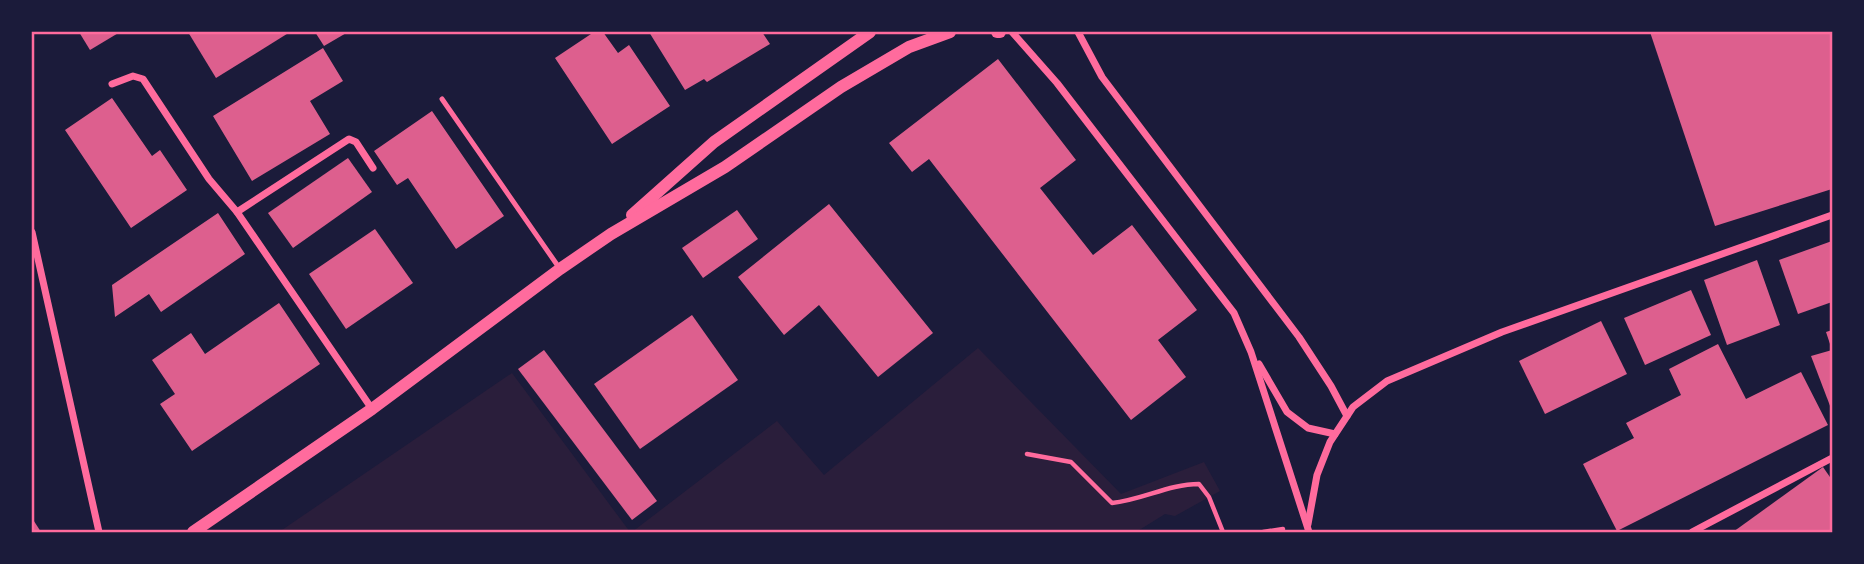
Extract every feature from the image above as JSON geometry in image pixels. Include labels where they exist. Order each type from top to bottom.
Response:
[{"type":"street","points":[[611,234],[714,142],[870,32]]},
{"type":"street","points":[[193,533],[372,409],[611,234],[725,167],[841,87],[909,47],[950,32]]},
{"type":"street","points":[[1013,32],[1057,83],[1224,299],[1238,321],[1251,352],[1309,528]]},
{"type":"street","points":[[1077,32],[1102,77],[1299,337],[1347,416]]},
{"type":"street","points":[[112,83],[133,76],[143,79],[209,179],[237,212],[372,409]]},
{"type":"street","points":[[237,212],[349,139],[356,142],[373,168]]},
{"type":"street","points":[[1309,528],[1317,475],[1330,442],[1353,407],[1387,381],[1502,332],[1832,215]]},
{"type":"street","points":[[32,232],[99,533]]},
{"type":"street","points":[[1251,352],[1287,412],[1308,428],[1335,434]]},
{"type":"street","points":[[1692,533],[1832,458]]},
{"type":"lane","points":[[442,99],[560,269]]},
{"type":"path","points":[[1027,454],[1071,462],[1112,503],[1132,501],[1182,484],[1199,484],[1209,497],[1223,533]]},
{"type":"path","points":[[1263,533],[1284,528]]},
{"type":"shaded area","points":[[978,348],[1121,494],[1204,462],[1220,491],[1175,516],[1165,514],[1136,532],[632,532],[777,421],[824,475]]},
{"type":"shaded area","points":[[512,373],[630,532],[279,532]]},
{"type":"building","points":[[79,32],[120,32],[90,50]]},
{"type":"building","points":[[188,32],[290,32],[216,78]]},
{"type":"building","points":[[315,32],[348,32],[324,46]]},
{"type":"building","points":[[594,32],[603,32],[618,53],[629,45],[670,106],[612,144],[555,58]]},
{"type":"building","points":[[649,32],[762,32],[770,44],[707,82],[704,79],[685,90]]},
{"type":"building","points":[[1650,32],[1832,32],[1832,189],[1715,226]]},
{"type":"building","points":[[323,48],[343,81],[310,101],[330,134],[252,181],[213,116]]},
{"type":"building","points":[[998,59],[1076,160],[1040,188],[1093,255],[1132,225],[1197,310],[1158,340],[1186,377],[1131,420],[929,159],[912,172],[889,143]]},
{"type":"building","points":[[112,98],[152,156],[160,150],[187,190],[131,228],[65,130]]},
{"type":"building","points":[[432,111],[504,216],[456,249],[408,178],[397,185],[374,151]]},
{"type":"building","points":[[348,158],[372,192],[293,248],[268,213]]},
{"type":"building","points":[[829,204],[933,333],[878,377],[819,305],[784,335],[738,277]]},
{"type":"building","points":[[737,210],[758,239],[703,278],[682,248]]},
{"type":"building","points":[[218,213],[245,254],[161,312],[149,294],[115,317],[112,285]]},
{"type":"building","points":[[375,229],[413,283],[346,329],[309,274]]},
{"type":"building","points":[[1832,241],[1832,302],[1798,314],[1779,260]]},
{"type":"building","points":[[1757,260],[1780,325],[1727,345],[1704,280]]},
{"type":"building","points":[[1691,290],[1711,335],[1645,365],[1624,318]]},
{"type":"building","points":[[279,303],[320,364],[192,451],[160,404],[175,394],[152,360],[191,333],[205,354]]},
{"type":"building","points":[[692,315],[738,380],[640,449],[594,384]]},
{"type":"building","points":[[1601,321],[1627,374],[1545,414],[1519,361]]},
{"type":"building","points":[[1832,330],[1832,350],[1826,332]]},
{"type":"building","points":[[1718,344],[1746,399],[1801,372],[1828,425],[1617,531],[1583,464],[1634,438],[1626,423],[1681,395],[1669,369]]},
{"type":"building","points":[[544,350],[657,501],[632,520],[518,369]]},
{"type":"building","points":[[1832,350],[1832,411],[1811,356]]},
{"type":"building","points":[[1823,467],[1832,480],[1832,532],[1733,532]]},
{"type":"building","points":[[32,518],[41,532],[32,532]]}]
